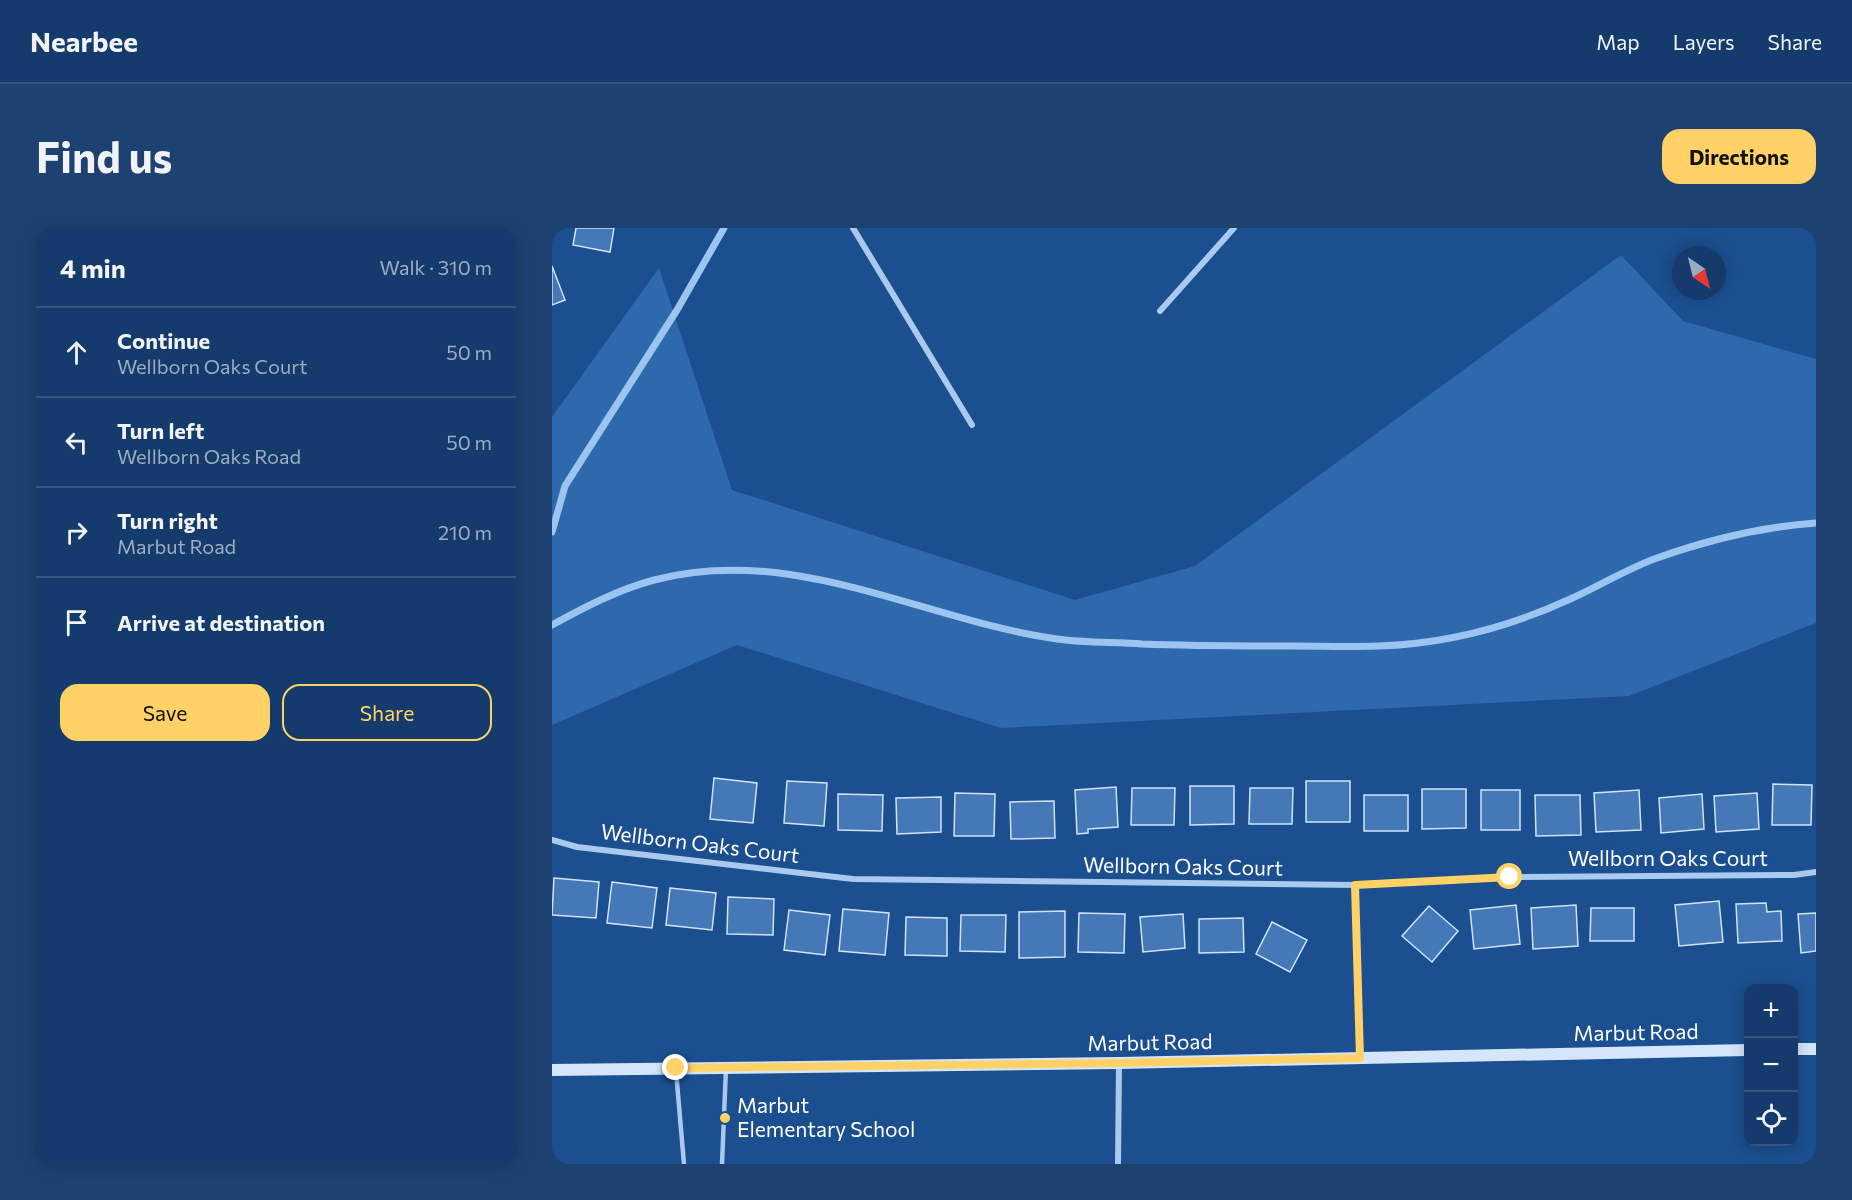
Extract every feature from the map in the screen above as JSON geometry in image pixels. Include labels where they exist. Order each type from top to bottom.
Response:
[{"type":"street","points":[[854,228],[972,425]]},
{"type":"street","points":[[1160,311],[1234,228]]},
{"type":"street","name":"Wellborn Oaks Court","points":[[552,840],[577,847],[853,879],[1355,885],[1510,877],[1794,875],[1816,872]]},
{"type":"street","points":[[1355,885],[1360,1058]]},
{"type":"street","points":[[1798,1049],[1816,1049]]},
{"type":"street","name":"Marbut Road","points":[[552,1070],[1119,1063],[1744,1050]]},
{"type":"street","points":[[1118,1164],[1119,1063]]},
{"type":"lane","points":[[676,1068],[684,1164]]},
{"type":"lane","points":[[722,1164],[726,1068]]},
{"type":"shaded area","points":[[1621,255],[1683,321],[1816,359],[1816,623],[1629,696],[1001,728],[737,645],[552,725],[552,417],[659,268],[732,490],[1075,600],[1195,566]]},
{"type":"building","points":[[576,228],[614,228],[610,252],[573,245]]},
{"type":"building","points":[[552,266],[565,300],[552,305]]},
{"type":"building","points":[[714,778],[757,783],[753,823],[710,819]]},
{"type":"building","points":[[787,781],[827,783],[824,826],[784,823]]},
{"type":"building","points":[[1306,781],[1350,781],[1350,822],[1306,822]]},
{"type":"building","points":[[1773,784],[1812,785],[1811,825],[1772,825]]},
{"type":"building","points":[[1190,786],[1234,786],[1234,824],[1190,825]]},
{"type":"building","points":[[1116,787],[1118,827],[1088,829],[1088,833],[1077,834],[1075,790]]},
{"type":"building","points":[[1132,788],[1175,788],[1174,825],[1131,825]]},
{"type":"building","points":[[1250,788],[1293,788],[1292,824],[1249,824]]},
{"type":"building","points":[[1422,789],[1466,789],[1466,828],[1422,829]]},
{"type":"building","points":[[1481,790],[1520,790],[1520,830],[1481,830]]},
{"type":"building","points":[[1639,790],[1641,830],[1596,832],[1594,793]]},
{"type":"building","points":[[955,793],[995,794],[994,836],[954,836]]},
{"type":"building","points":[[1757,793],[1759,829],[1716,832],[1714,796]]},
{"type":"building","points":[[838,794],[883,795],[882,831],[838,830]]},
{"type":"building","points":[[1702,794],[1704,829],[1661,833],[1659,798]]},
{"type":"building","points":[[1364,795],[1408,795],[1408,831],[1364,831]]},
{"type":"building","points":[[1535,795],[1580,795],[1581,835],[1536,836]]},
{"type":"building","points":[[941,797],[941,832],[897,834],[896,798]]},
{"type":"building","points":[[1054,801],[1055,838],[1011,839],[1010,802]]},
{"type":"building","points":[[554,878],[599,882],[596,918],[552,915]]},
{"type":"building","points":[[612,882],[657,888],[652,928],[607,923]]},
{"type":"building","points":[[670,888],[716,893],[712,930],[666,925]]},
{"type":"building","points":[[728,897],[774,899],[773,935],[727,934]]},
{"type":"building","points":[[1719,901],[1723,942],[1679,946],[1675,905]]},
{"type":"building","points":[[1766,903],[1767,912],[1781,911],[1782,941],[1738,943],[1736,904]]},
{"type":"building","points":[[1516,905],[1520,944],[1474,949],[1470,910]]},
{"type":"building","points":[[1576,905],[1578,946],[1533,949],[1531,908]]},
{"type":"building","points":[[1429,906],[1458,931],[1432,962],[1402,936]]},
{"type":"building","points":[[1591,908],[1634,908],[1634,941],[1590,941]]},
{"type":"building","points":[[843,909],[889,913],[885,955],[839,951]]},
{"type":"building","points":[[789,910],[830,915],[825,955],[784,950]]},
{"type":"building","points":[[1065,911],[1065,957],[1019,958],[1019,912]]},
{"type":"building","points":[[1079,913],[1125,914],[1124,953],[1078,952]]},
{"type":"building","points":[[1816,913],[1816,951],[1801,953],[1798,914]]},
{"type":"building","points":[[1183,914],[1185,948],[1143,952],[1140,917]]},
{"type":"building","points":[[961,915],[1006,915],[1005,952],[960,951]]},
{"type":"building","points":[[906,917],[947,918],[947,956],[905,955]]},
{"type":"building","points":[[1243,918],[1244,952],[1199,953],[1199,919]]},
{"type":"building","points":[[1272,922],[1307,940],[1290,972],[1256,954]]},
{"type":"waterway","points":[[552,532],[565,486],[677,310],[724,228]]},
{"type":"waterway","points":[[552,625],[589,605],[654,580],[706,571],[757,571],[807,577],[857,588],[957,617],[1057,639],[1199,646],[1402,645],[1451,638],[1523,618],[1568,600],[1646,562],[1696,545],[1755,531],[1816,523]]},
{"type":"place","name":"Marbut Elementary School","points":[[725,1118]]},
{"type":"route","points":[[676,1068],[1360,1058],[1355,885],[1510,877]]}]
